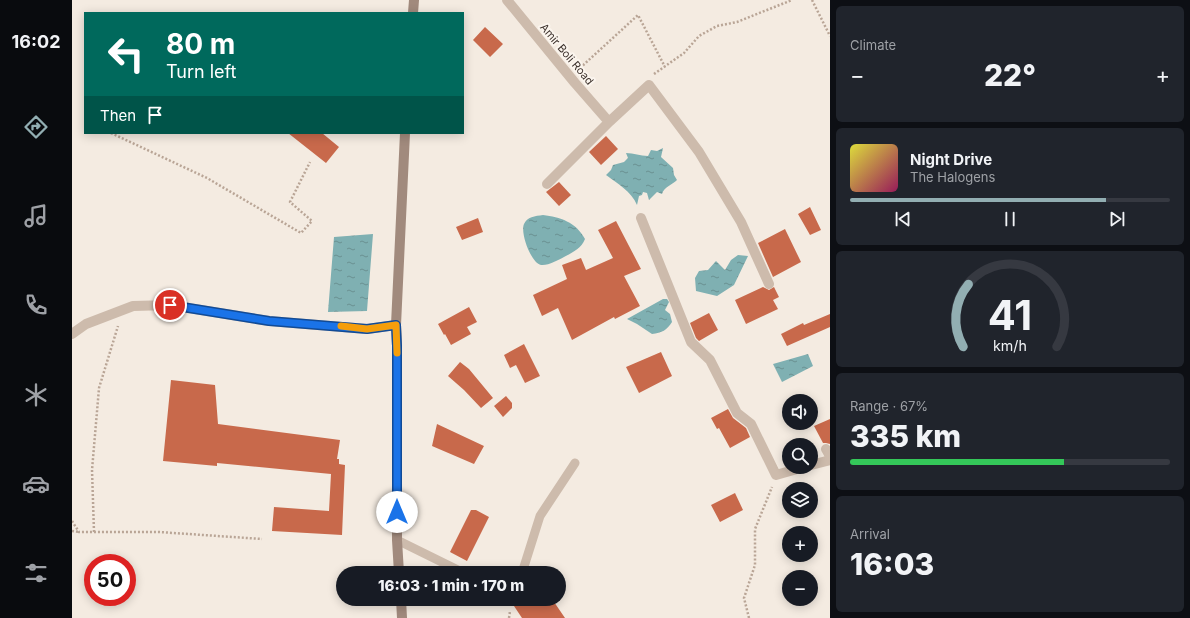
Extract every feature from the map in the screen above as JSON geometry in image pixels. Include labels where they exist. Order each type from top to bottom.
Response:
[{"type":"main road","points":[[413,12],[414,0]]},
{"type":"main road","points":[[399,566],[397,540],[396,325],[405,134]]},
{"type":"main road","points":[[401,606],[402,618]]},
{"type":"street","name":"Amir Boli Road","points":[[507,0],[570,77],[610,122]]},
{"type":"street","points":[[547,184],[649,85],[699,152],[741,222],[769,284]]},
{"type":"street","points":[[640,218],[691,342],[710,360],[737,413],[751,424],[776,475],[782,473]]},
{"type":"street","points":[[72,334],[86,324],[133,306],[170,305],[269,321],[367,329],[396,325]]},
{"type":"street","points":[[818,463],[830,460]]},
{"type":"lane","points":[[524,566],[540,516],[575,464]]},
{"type":"lane","points":[[397,540],[450,566]]},
{"type":"path","points":[[649,85],[655,73],[684,53],[699,36],[716,26],[737,22],[792,0]]},
{"type":"path","points":[[812,0],[830,36]]},
{"type":"path","points":[[570,77],[638,15],[665,67]]},
{"type":"path","points":[[113,134],[207,178],[301,233],[312,221],[290,202],[310,162]]},
{"type":"path","points":[[94,532],[92,470],[99,388],[123,310]]},
{"type":"path","points":[[749,618],[744,598],[755,565],[755,529],[776,475]]},
{"type":"path","points":[[72,522],[79,532]]},
{"type":"path","points":[[72,531],[159,532],[262,539]]},
{"type":"path","points":[[509,618],[510,611]]},
{"type":"water","points":[[663,148],[661,157],[673,168],[674,175],[677,180],[666,188],[662,194],[657,192],[649,200],[647,193],[643,192],[642,195],[639,196],[637,205],[628,192],[606,175],[611,170],[613,165],[624,162],[628,158],[626,153],[648,156],[651,150],[657,151]]},
{"type":"water","points":[[543,215],[567,221],[577,228],[585,239],[579,248],[574,252],[547,265],[537,263],[530,254],[523,228],[525,222],[529,218]]},
{"type":"water","points":[[373,234],[367,311],[328,312],[334,237]]},
{"type":"water","points":[[738,255],[748,256],[734,285],[717,296],[696,291],[695,278],[699,271],[708,270],[716,261],[725,270],[731,260]]},
{"type":"water","points":[[663,299],[667,299],[669,302],[665,310],[670,314],[672,322],[664,331],[652,334],[627,319]]},
{"type":"water","points":[[808,354],[813,366],[782,382],[773,364]]},
{"type":"building","points":[[485,27],[503,44],[490,57],[473,40]]},
{"type":"building","points":[[289,134],[323,134],[339,147],[326,163]]},
{"type":"building","points":[[606,136],[618,149],[601,165],[589,152]]},
{"type":"building","points":[[559,182],[571,195],[559,206],[546,192]]},
{"type":"building","points":[[810,207],[821,230],[810,235],[798,214]]},
{"type":"building","points":[[478,218],[483,232],[462,240],[456,227]]},
{"type":"building","points":[[616,221],[641,269],[624,276],[640,306],[615,319],[614,317],[572,340],[558,308],[542,316],[533,295],[567,279],[562,265],[581,258],[586,270],[613,258],[598,230]]},
{"type":"building","points":[[785,229],[801,262],[773,277],[758,243]]},
{"type":"building","points":[[763,287],[769,290],[774,287],[779,297],[773,300],[778,309],[746,324],[735,300]]},
{"type":"building","points":[[469,307],[477,322],[467,327],[471,334],[451,345],[438,324]]},
{"type":"building","points":[[709,313],[718,330],[699,341],[696,338],[690,323]]},
{"type":"building","points":[[830,314],[830,327],[787,346],[781,334],[803,323],[804,325]]},
{"type":"building","points":[[524,344],[540,376],[525,383],[516,365],[510,368],[504,355]]},
{"type":"building","points":[[661,352],[672,376],[639,393],[626,367]]},
{"type":"building","points":[[460,362],[469,369],[493,398],[481,408],[448,376]]},
{"type":"building","points":[[171,380],[215,385],[218,424],[340,440],[337,459],[339,459],[339,464],[345,465],[342,535],[272,531],[274,507],[329,511],[331,474],[217,463],[217,466],[163,461]]},
{"type":"building","points":[[506,396],[512,403],[512,408],[503,417],[494,406]]},
{"type":"building","points":[[728,409],[733,418],[746,428],[750,437],[730,448],[719,428],[717,429],[711,418]]},
{"type":"building","points":[[830,419],[830,444],[823,443],[816,430],[818,430],[818,424]]},
{"type":"building","points":[[437,424],[484,446],[474,464],[432,446]]},
{"type":"building","points":[[735,493],[743,510],[720,522],[711,505]]},
{"type":"building","points":[[471,510],[476,510],[489,517],[467,561],[450,552]]},
{"type":"building","points":[[514,606],[557,606],[565,618],[522,618]]},
{"type":"slow traffic","points":[[341,326],[367,329],[396,325],[397,353]]},
{"type":"route","points":[[170,305],[269,321],[367,329],[396,325],[397,512]]}]
